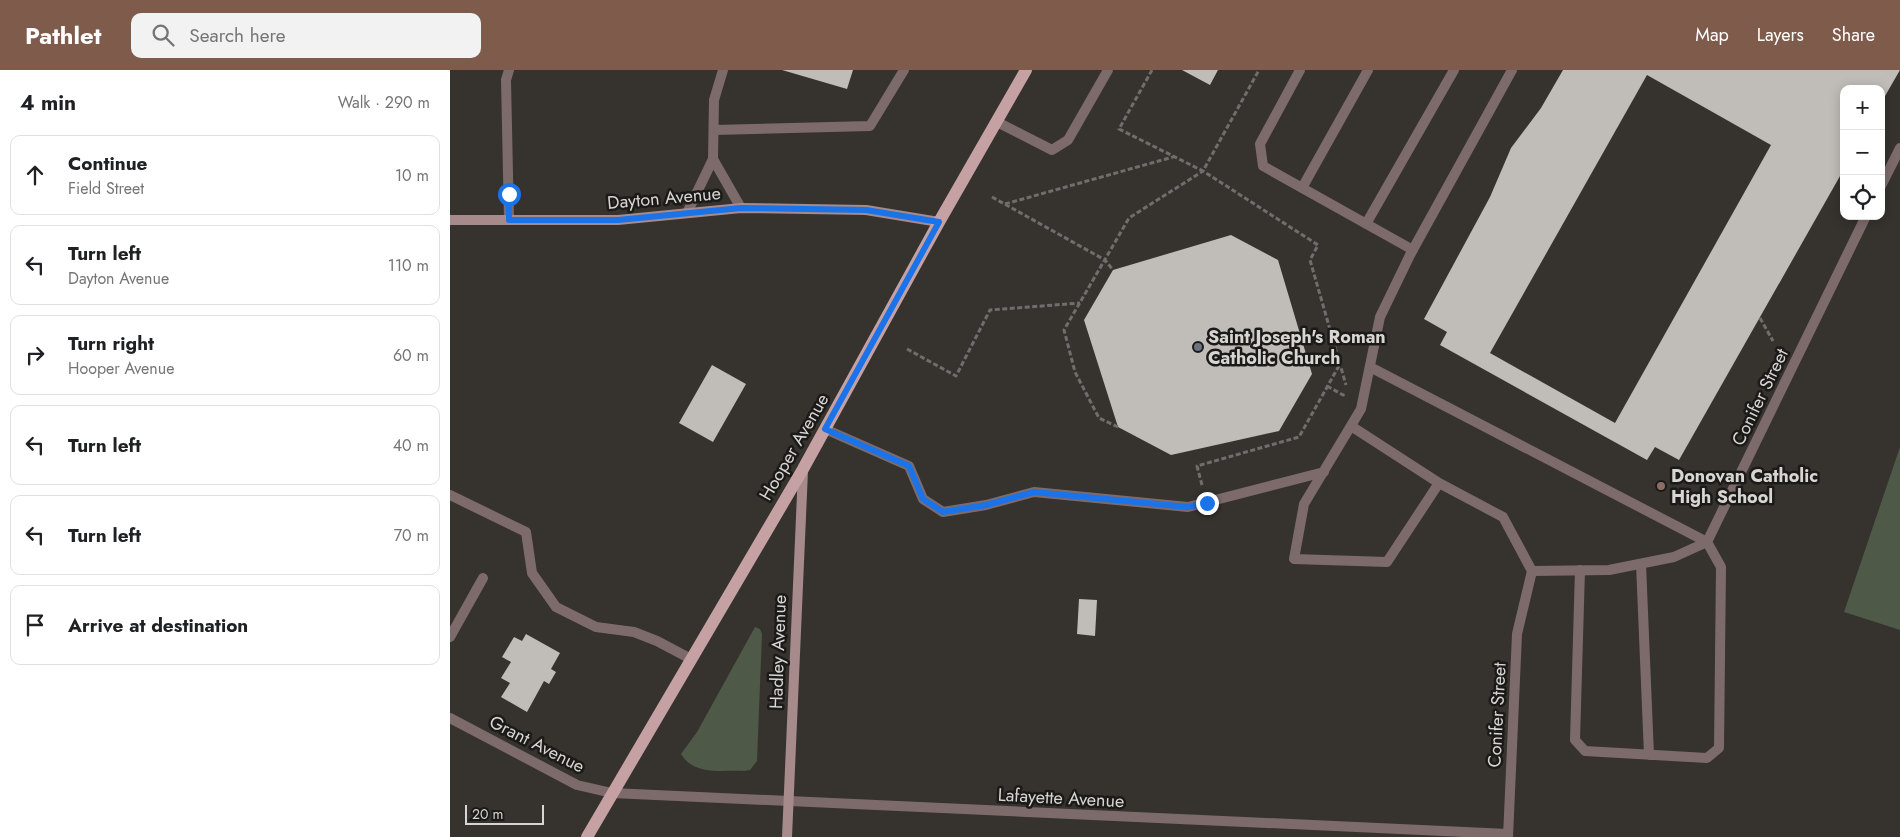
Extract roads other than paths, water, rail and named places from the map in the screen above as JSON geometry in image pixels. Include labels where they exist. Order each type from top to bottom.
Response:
[{"type":"main road","name":"Hooper Avenue","points":[[587,837],[803,469],[939,222],[1026,70]]},
{"type":"street","points":[[508,70],[506,80],[509,220]]},
{"type":"street","points":[[686,213],[713,159],[714,100],[723,70]]},
{"type":"street","points":[[714,130],[870,126],[904,70]]},
{"type":"street","points":[[997,122],[1052,150],[1068,140],[1108,70]]},
{"type":"street","points":[[1300,70],[1260,144],[1263,166],[1413,250]]},
{"type":"street","points":[[1302,188],[1368,70]]},
{"type":"street","points":[[1366,224],[1454,70]]},
{"type":"street","points":[[1439,483],[1387,562],[1294,559],[1304,504],[1361,409],[1380,317],[1413,250],[1512,70]]},
{"type":"street","points":[[1885,178],[1900,148]]},
{"type":"street","points":[[713,159],[741,208]]},
{"type":"street","name":"Dayton Avenue","points":[[450,220],[618,220],[741,208],[866,210],[939,222]]},
{"type":"street","name":"Conifer Street","points":[[1707,542],[1864,220]]},
{"type":"street","points":[[1370,366],[1707,542],[1721,567],[1719,748],[1707,758],[1586,751],[1575,740],[1580,570]]},
{"type":"street","points":[[1351,426],[1439,483],[1502,516],[1532,571],[1608,570],[1674,557],[1707,542]]},
{"type":"street","points":[[825,429],[909,466],[923,499],[943,512],[986,505],[1034,492],[1188,507],[1324,472]]},
{"type":"street","name":"Hadley Avenue","points":[[786,837],[803,469]]},
{"type":"street","points":[[450,496],[526,532],[532,573],[556,607],[596,627],[634,632],[657,641],[691,659]]},
{"type":"street","points":[[1641,564],[1649,755]]},
{"type":"street","name":"Conifer Street","points":[[1508,836],[1517,634],[1532,571]]},
{"type":"street","points":[[450,637],[483,578]]},
{"type":"street","name":"Grant Avenue","points":[[450,718],[577,785],[612,793]]},
{"type":"street","name":"Lafayette Avenue","points":[[612,793],[1508,836]]},
{"type":"place","name":"Saint Joseph's Roman Catholic Church","points":[[1198,347]]},
{"type":"place","name":"Donovan Catholic High School","points":[[1661,486]]}]
